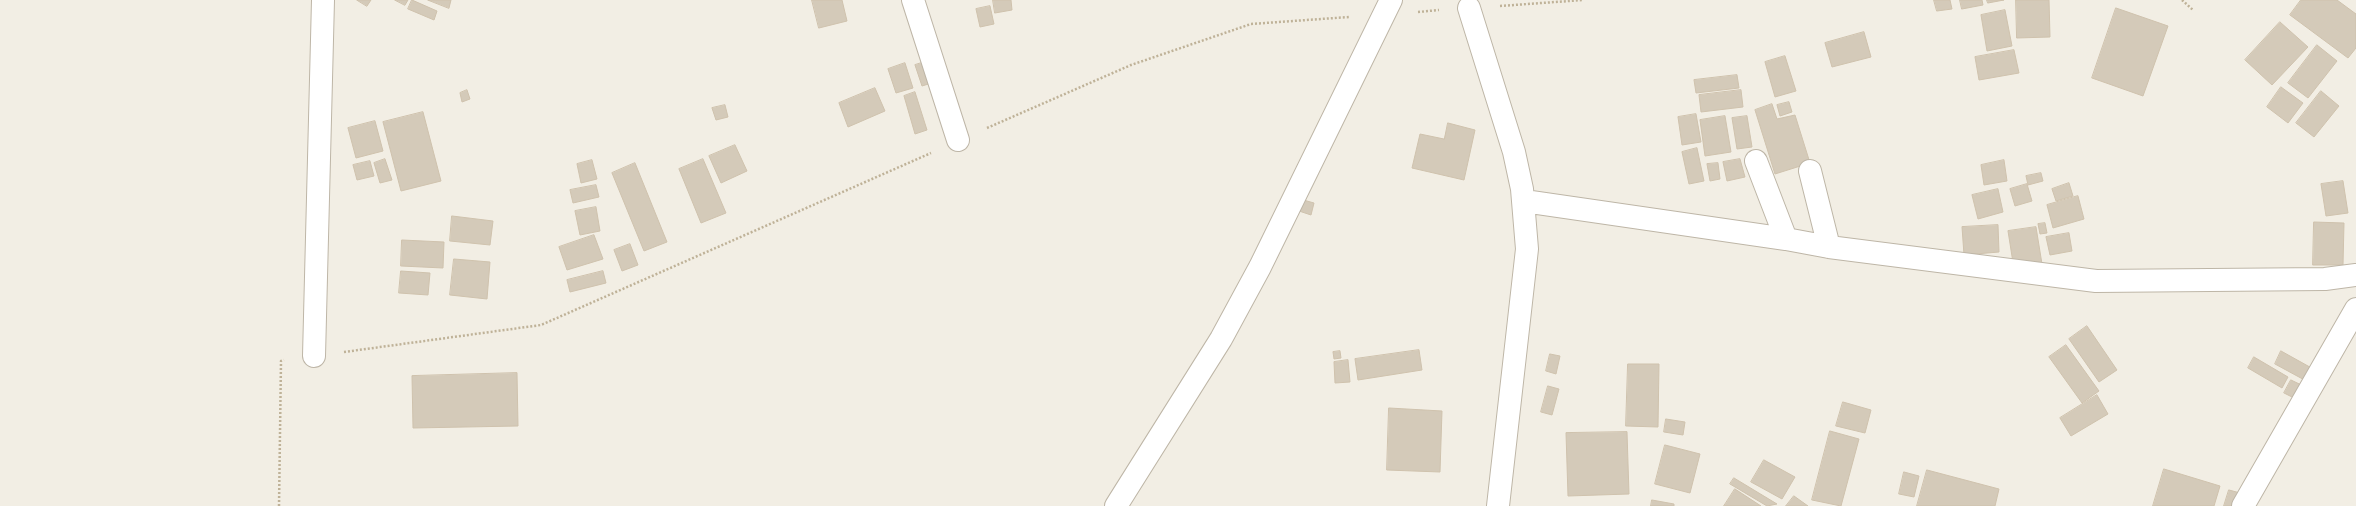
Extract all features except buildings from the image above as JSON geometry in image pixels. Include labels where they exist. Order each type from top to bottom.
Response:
[{"type":"street","points":[[314,356],[323,0]]},
{"type":"street","points":[[913,0],[958,140]]},
{"type":"street","points":[[1116,506],[1221,339],[1260,267],[1388,7]]},
{"type":"street","points":[[1469,8],[1514,152],[1524,201],[1527,249],[1498,506]]},
{"type":"street","points":[[1756,161],[1786,239]]},
{"type":"street","points":[[1810,171],[1829,247]]},
{"type":"street","points":[[1524,201],[1786,239],[1829,247],[2096,281],[2325,279],[2356,275]]},
{"type":"street","points":[[2243,506],[2356,309]]},
{"type":"path","points":[[279,506],[281,361],[541,325],[1131,65],[1251,24],[1388,7],[1469,8],[1583,0]]},
{"type":"path","points":[[2182,0],[2193,10]]}]
